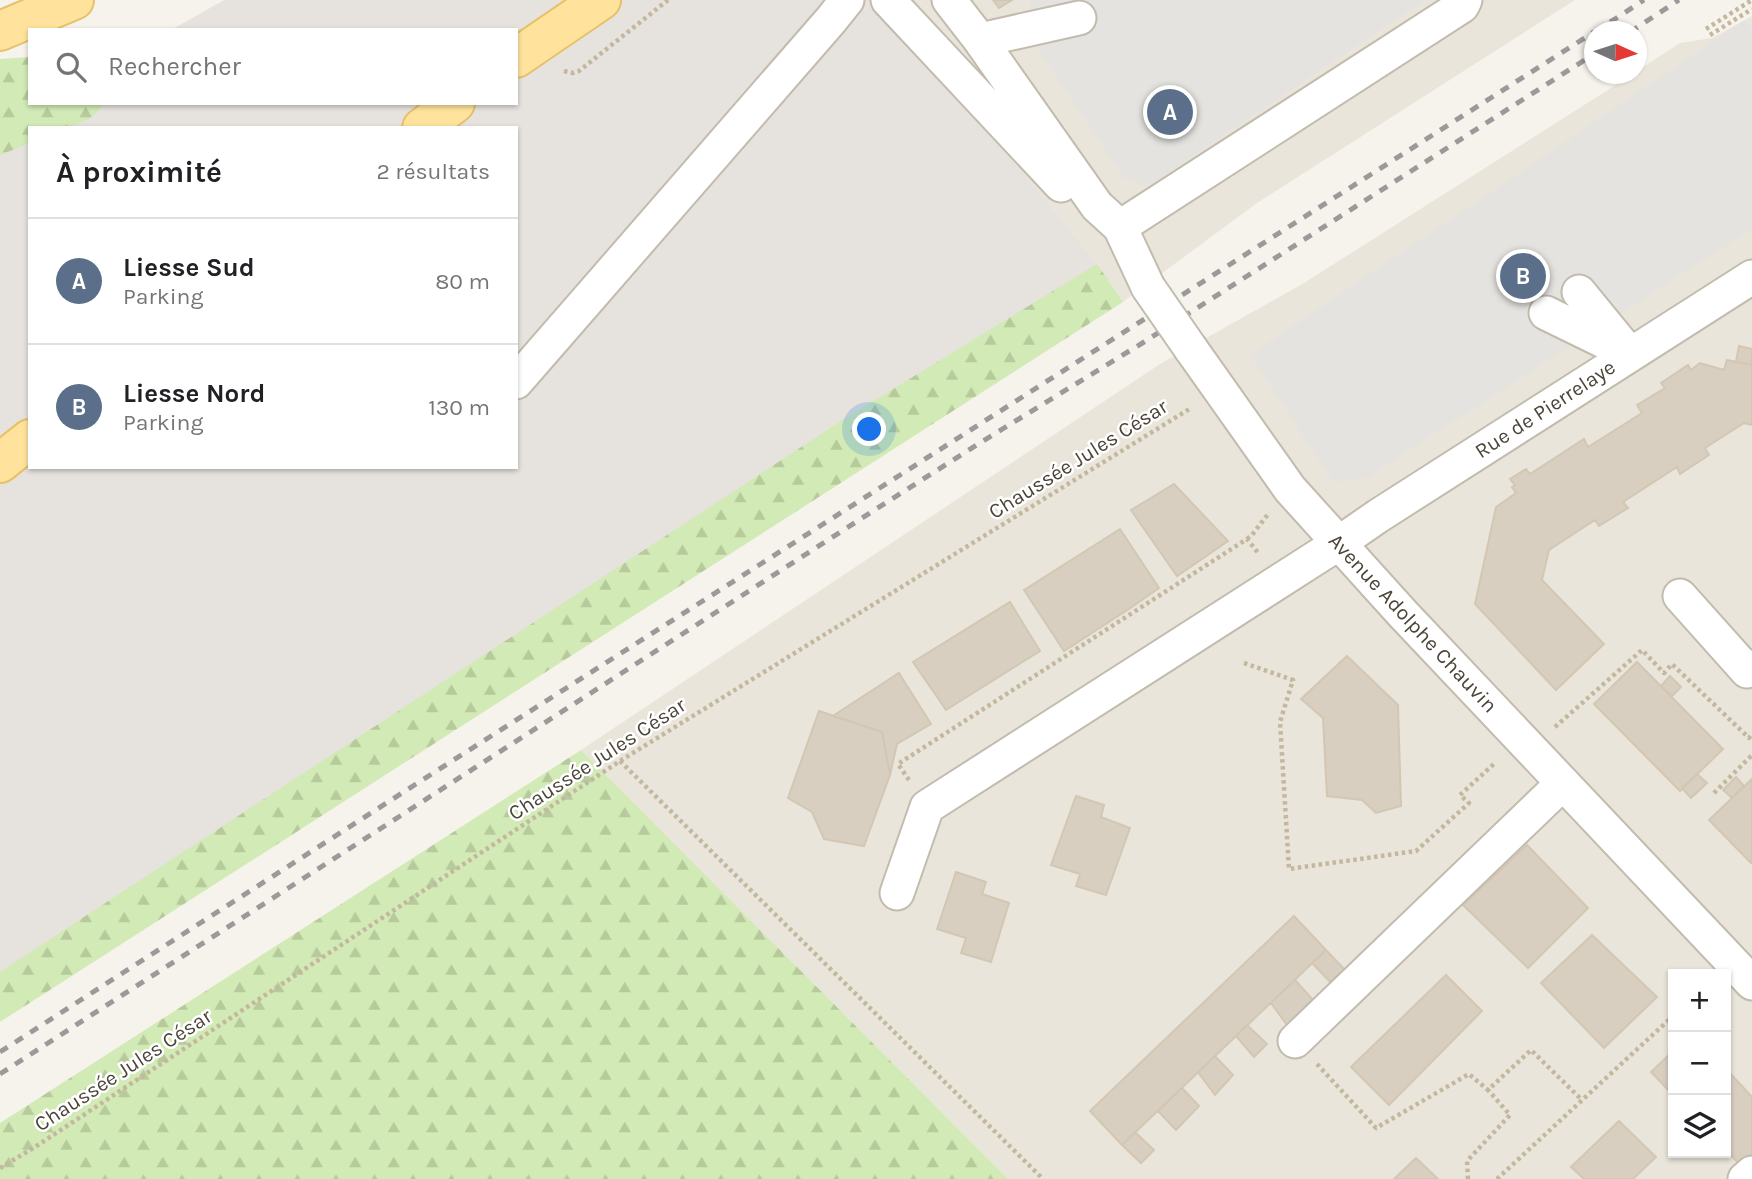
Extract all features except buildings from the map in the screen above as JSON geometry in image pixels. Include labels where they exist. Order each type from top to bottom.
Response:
[{"type":"main road","points":[[0,31],[74,0]]},
{"type":"main road","points":[[518,57],[601,0]]},
{"type":"main road","points":[[425,126],[452,105]]},
{"type":"main road","points":[[0,463],[28,441]]},
{"type":"street","points":[[518,380],[847,0]]},
{"type":"street","name":"Avenue Adolphe Chauvin","points":[[888,0],[1062,186],[1108,216]]},
{"type":"street","name":"Avenue Adolphe Chauvin","points":[[949,0],[1108,216],[1148,287],[1290,489],[1403,614],[1752,983]]},
{"type":"street","points":[[1108,216],[1462,6],[1465,0]]},
{"type":"street","points":[[980,40],[1079,18]]},
{"type":"street","name":"Rue de Pierrelaye","points":[[927,807],[1752,277]]},
{"type":"street","points":[[1579,292],[1630,354]]},
{"type":"street","points":[[1546,313],[1630,354]]},
{"type":"street","points":[[1680,596],[1747,671],[1752,667]]},
{"type":"street","points":[[1294,1041],[1563,783]]},
{"type":"street","points":[[897,893],[927,807]]},
{"type":"street","points":[[1745,1179],[1752,1173]]},
{"type":"path","points":[[561,71],[579,71],[668,0]]},
{"type":"path","points":[[1706,29],[1752,0]]},
{"type":"path","points":[[1710,35],[1752,9]]},
{"type":"path","name":"Chaussée Jules César","points":[[0,1168],[47,1140],[620,761],[1220,390]]},
{"type":"path","points":[[927,807],[898,764],[1247,539],[1274,506]]},
{"type":"path","points":[[1247,539],[1281,580]]},
{"type":"path","points":[[1573,710],[1642,650],[1664,673],[1672,664],[1749,738],[1752,734]]},
{"type":"path","points":[[1244,663],[1293,680],[1280,722],[1289,869],[1416,851],[1469,803],[1460,795],[1521,739]]},
{"type":"path","points":[[1714,793],[1752,755]]},
{"type":"path","points":[[620,761],[1043,1179]]},
{"type":"path","points":[[1497,1179],[1668,1021]]},
{"type":"path","points":[[1294,1041],[1376,1128],[1469,1074],[1488,1090],[1510,1115],[1466,1161],[1468,1179]]},
{"type":"path","points":[[1488,1090],[1531,1050],[1582,1100]]},
{"type":"shaded area","points":[[224,0],[884,0],[1110,280],[0,983],[0,124],[34,105],[518,105],[518,28],[175,28]]},
{"type":"shaded area","points":[[884,0],[1575,0],[1257,203],[1123,302],[1097,264]]},
{"type":"shaded area","points":[[1032,0],[1425,0],[1149,186],[1124,178],[1037,47]]},
{"type":"shaded area","points":[[1752,16],[1752,1179],[1008,1179],[581,750],[1160,364],[1304,283],[1617,84],[1647,84],[1647,64],[1680,43],[1712,38]]},
{"type":"shaded area","points":[[1745,20],[1752,30],[1752,229],[1366,478],[1334,483],[1250,355]]},
{"type":"green space","points":[[28,57],[28,105],[103,105],[91,118],[73,126],[28,126],[28,144],[0,155],[0,59]]},
{"type":"green space","points":[[1097,264],[1123,302],[0,1022],[0,972],[841,421]]},
{"type":"green space","points":[[581,750],[1008,1179],[0,1179],[0,1123]]},
{"type":"railway","points":[[1612,21],[1644,0]]},
{"type":"railway","points":[[1647,21],[1679,0]]},
{"type":"railway","points":[[0,1052],[1584,38]]},
{"type":"railway","points":[[0,1074],[873,511],[1144,342],[1584,60]]},
{"type":"place","name":"Liesse Sud","points":[[1170,112]]},
{"type":"place","name":"Liesse Nord","points":[[1523,276]]}]
